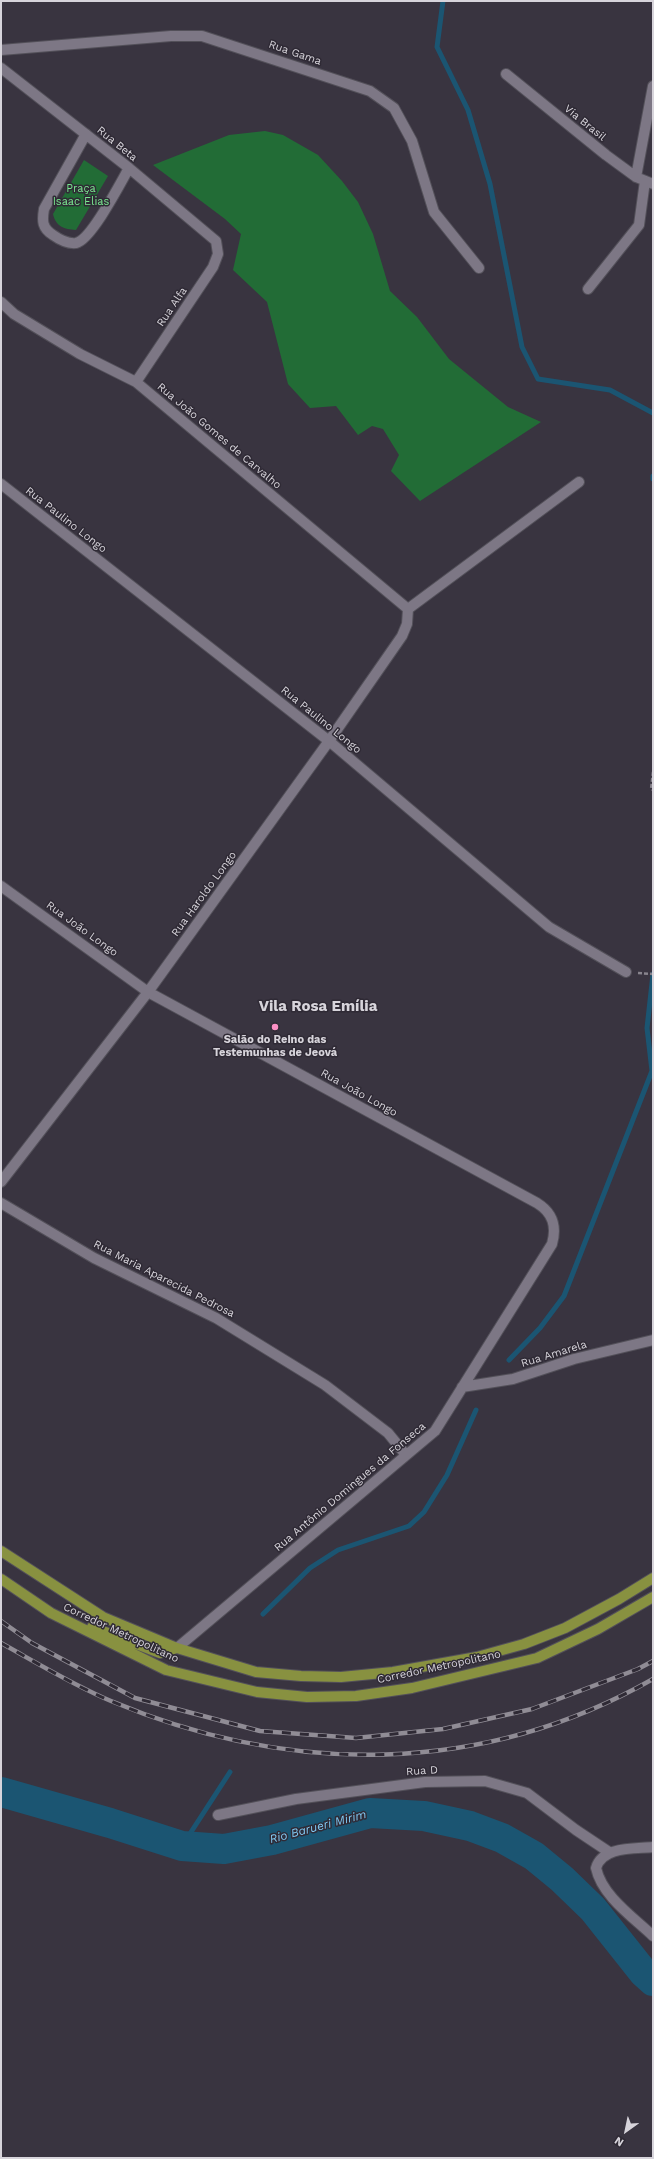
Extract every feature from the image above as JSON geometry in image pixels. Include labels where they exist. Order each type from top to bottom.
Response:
[{"type":"main road","points":[[1,1551],[103,1617],[177,1648],[256,1672],[341,1677],[393,1672],[477,1657],[524,1644],[571,1624],[619,1599],[653,1578]]},
{"type":"main road","name":"Corredor Metropolitano","points":[[1,1579],[51,1613],[166,1670],[257,1692],[307,1697],[349,1696],[412,1688],[537,1658],[592,1633],[653,1597]]},
{"type":"main road","points":[[51,1613],[66,1617],[160,1653],[177,1648]]},
{"type":"street","name":"Rua Gama","points":[[1,50],[171,36],[202,36],[370,91],[394,108],[412,141],[434,212],[479,268]]},
{"type":"street","name":"Rua Beta","points":[[1,68],[129,168],[216,241]]},
{"type":"street","name":"Via Brasil","points":[[506,74],[606,155],[645,180]]},
{"type":"street","points":[[588,289],[639,225],[645,180],[653,86]]},
{"type":"street","points":[[86,134],[44,209],[42,222],[47,231],[65,242],[77,243],[90,234],[129,168]]},
{"type":"street","name":"Rua Alfa","points":[[136,382],[213,267],[218,254],[216,241]]},
{"type":"street","name":"Rua João Gomes de Carvalho","points":[[1,302],[14,314],[80,354],[136,382],[408,609]]},
{"type":"street","points":[[408,609],[579,482]]},
{"type":"street","name":"Rua Paulino Longo","points":[[1,484],[329,741],[549,927],[626,972]]},
{"type":"street","name":"Rua Haroldo Longo","points":[[1,1182],[148,992],[329,741],[402,636],[408,624],[408,609]]},
{"type":"street","name":"Rua João Longo","points":[[1,886],[148,992],[537,1203],[550,1215],[554,1225],[554,1235]]},
{"type":"street","name":"Rua Maria Aparecida Pedrosa","points":[[1,1203],[94,1258],[216,1318],[325,1385],[388,1433],[406,1455]]},
{"type":"street","name":"Rua Antônio Domingues da Fonseca","points":[[177,1648],[406,1455],[424,1443],[435,1431],[552,1244],[554,1235]]},
{"type":"street","name":"Rua Amarela","points":[[462,1387],[513,1379],[574,1359],[653,1340]]},
{"type":"street","name":"Rua D","points":[[218,1816],[296,1799],[425,1782],[485,1781],[527,1793],[576,1830],[609,1852]]},
{"type":"street","points":[[653,1847],[609,1852],[598,1862],[596,1868],[601,1881],[610,1894],[653,1936]]},
{"type":"path","points":[[652,789],[653,772]]},
{"type":"green space","points":[[265,131],[283,135],[318,155],[342,181],[358,202],[373,234],[390,291],[417,317],[449,359],[508,407],[541,422],[420,501],[391,471],[399,455],[383,429],[372,426],[358,435],[336,406],[310,408],[288,384],[267,302],[233,270],[241,234],[225,219],[153,165],[229,135]]},
{"type":"green space","name":"Praça Isaac Elias","points":[[84,160],[108,176],[76,230],[68,229],[58,225],[53,214]]},
{"type":"waterway","points":[[443,1],[437,47],[468,110],[490,184],[522,347],[538,379],[610,390],[653,413]]},
{"type":"waterway","points":[[509,1360],[540,1328],[564,1296],[652,1071],[647,1028],[653,974]]},
{"type":"waterway","points":[[263,1614],[310,1568],[338,1550],[409,1526],[424,1512],[447,1475],[476,1410]]},
{"type":"waterway","points":[[182,1846],[230,1772]]},
{"type":"waterway","name":"Rio Barueri Mirim","points":[[1,1792],[110,1823],[182,1846],[224,1849],[272,1840],[370,1813],[424,1816],[470,1826],[502,1838],[534,1856],[562,1879],[593,1909],[643,1972],[653,1981]]},
{"type":"railway","points":[[1,1621],[32,1643],[135,1698],[260,1731],[356,1738],[443,1729],[532,1709],[638,1669],[653,1661]]},
{"type":"railway","points":[[1,1643],[55,1674],[97,1695],[179,1726],[247,1743],[316,1753],[385,1754],[454,1748],[522,1734],[588,1711],[653,1679]]},
{"type":"place","name":"Salão do Reino das Testemunhas de Jeová","points":[[275,1027]]},
{"type":"district","name":"Vila Rosa Emília","points":[[318,1007]]}]
